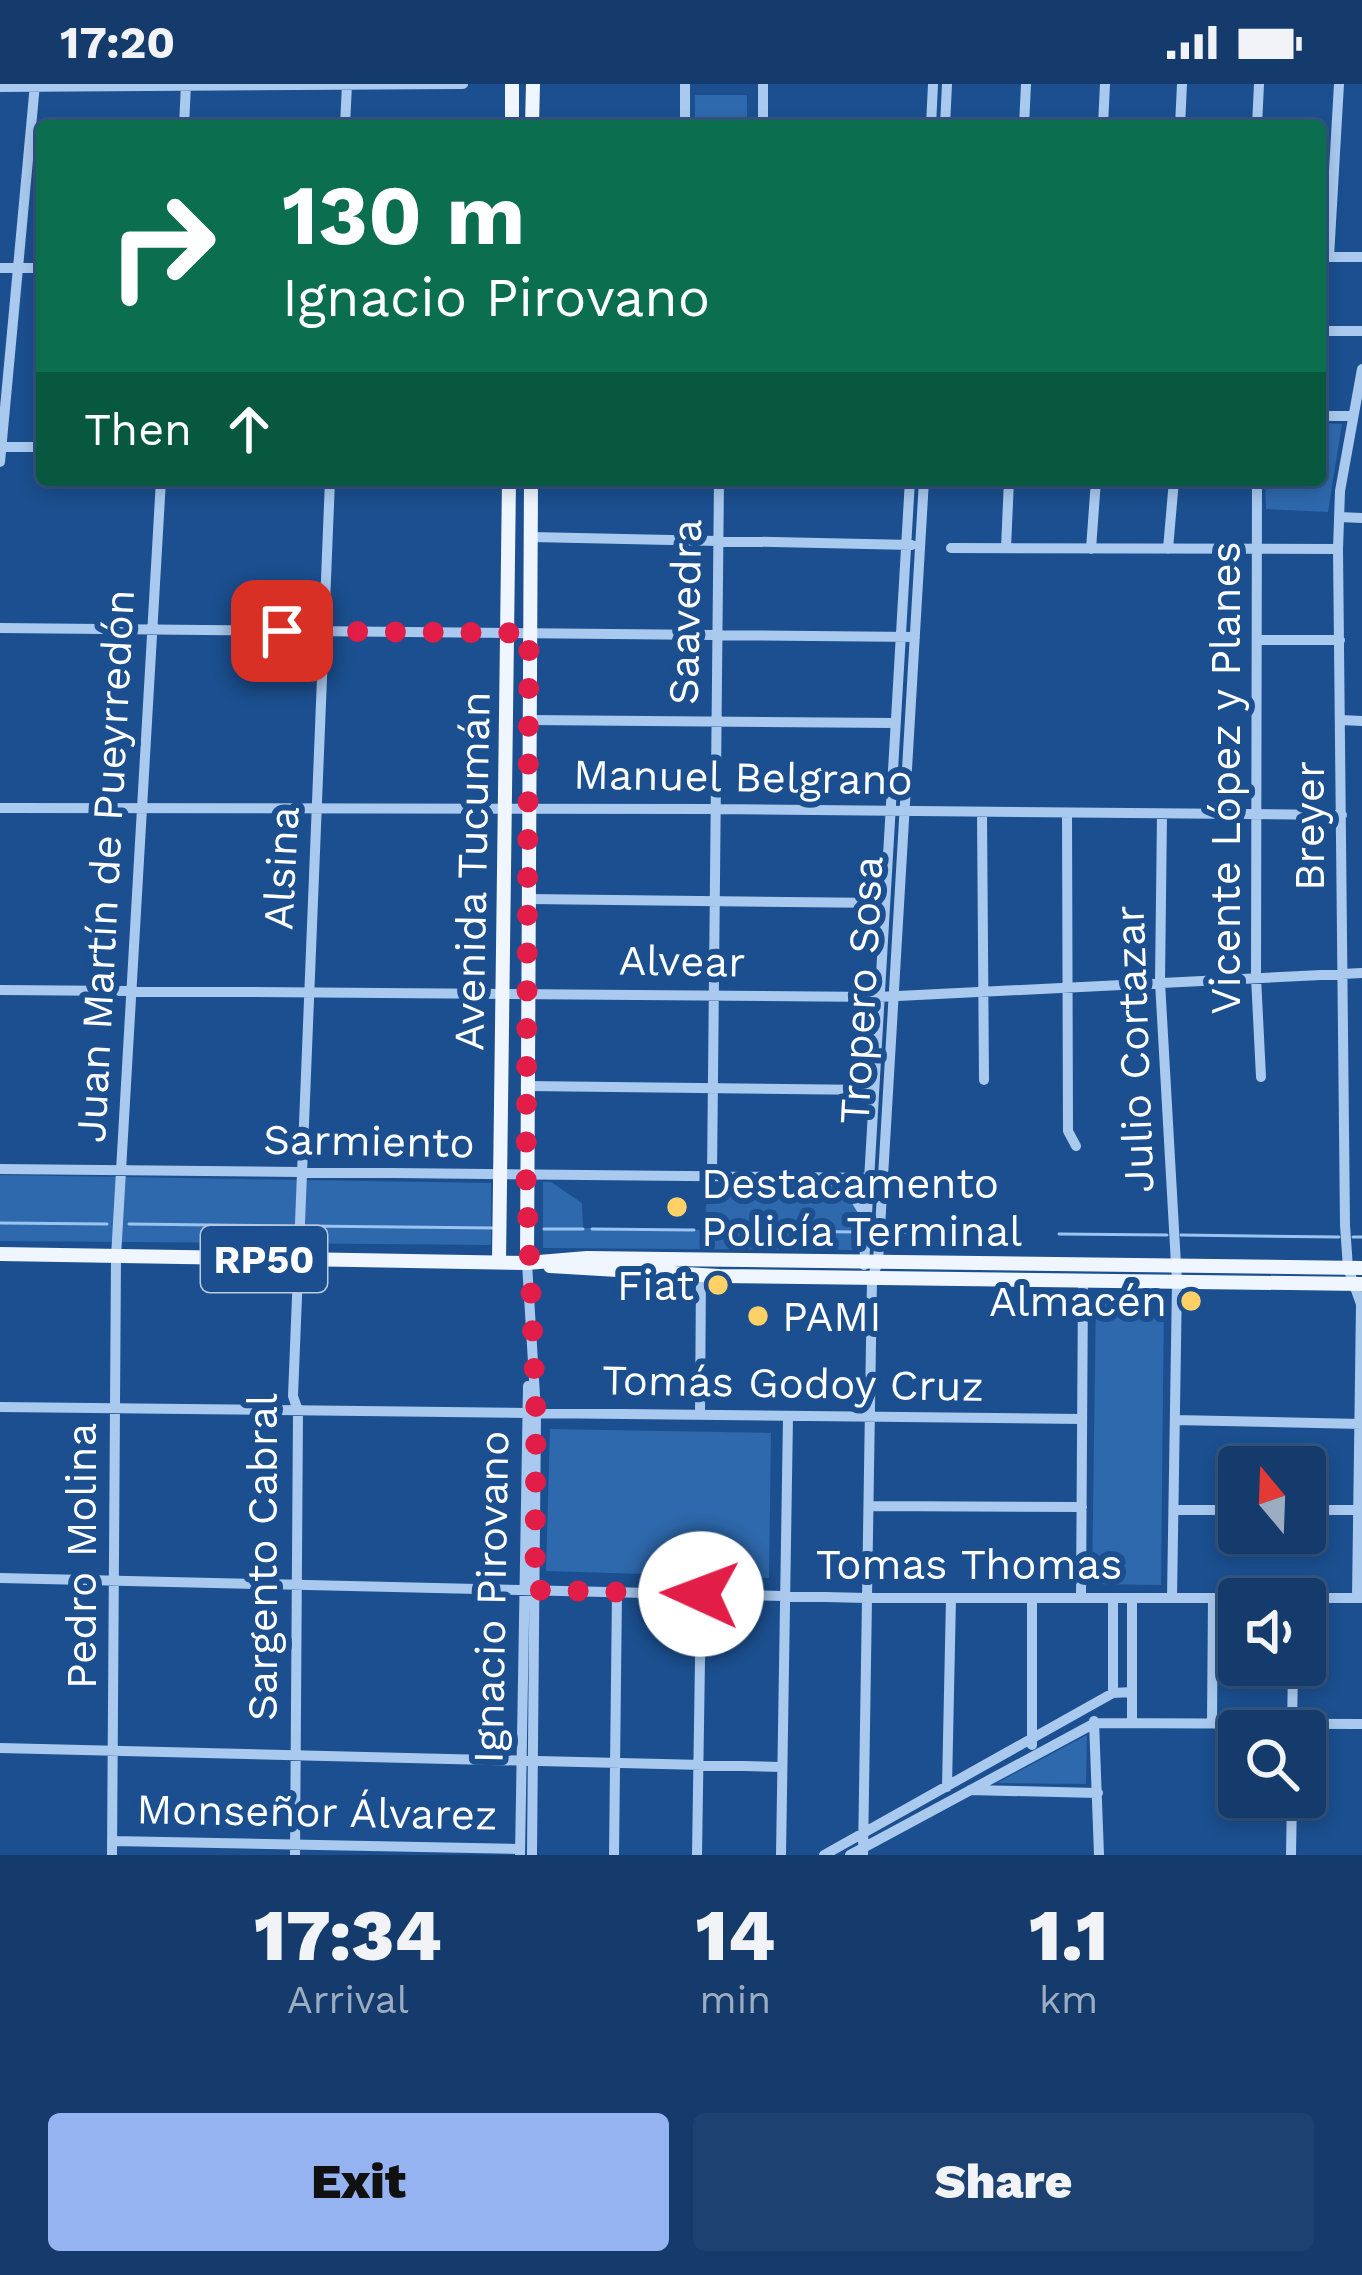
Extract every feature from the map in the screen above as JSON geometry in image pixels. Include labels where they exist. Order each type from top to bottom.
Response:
[{"type":"main road","points":[[512,84],[512,120]]},
{"type":"main road","points":[[532,120],[533,84]]},
{"type":"main road","name":"Avenida Tucumán","points":[[499,1262],[509,486]]},
{"type":"main road","name":"Avenida Tucumán","points":[[527,1263],[531,486]]},
{"type":"main road","name":"RP50","points":[[0,1254],[527,1263],[587,1258],[870,1262],[1358,1284]]},
{"type":"main road","name":"RP50","points":[[527,1263],[571,1270],[1083,1281],[1355,1268]]},
{"type":"street","points":[[345,120],[347,84]]},
{"type":"street","points":[[0,86],[463,84]]},
{"type":"street","points":[[685,84],[685,120]]},
{"type":"street","points":[[763,84],[763,120]]},
{"type":"street","points":[[931,120],[933,84]]},
{"type":"street","points":[[946,120],[947,84]]},
{"type":"street","points":[[1024,120],[1026,84]]},
{"type":"street","points":[[1103,120],[1105,84]]},
{"type":"street","points":[[1180,120],[1182,84]]},
{"type":"street","points":[[1257,120],[1259,84]]},
{"type":"street","points":[[1326,235],[1340,84]]},
{"type":"street","points":[[0,463],[35,85]]},
{"type":"street","points":[[184,120],[186,85]]},
{"type":"street","points":[[27,175],[36,175]]},
{"type":"street","points":[[1326,257],[1362,257]]},
{"type":"street","points":[[0,268],[36,268]]},
{"type":"street","points":[[1326,331],[1362,331]]},
{"type":"street","name":"Breyer","points":[[1360,1598],[1361,1304],[1345,1225],[1338,549],[1362,369]]},
{"type":"street","points":[[1326,416],[1353,416]]},
{"type":"street","points":[[1,447],[36,448]]},
{"type":"street","name":"Juan Martín de Pueyrredón","points":[[116,1257],[161,486]]},
{"type":"street","name":"Alsina","points":[[297,1259],[330,486]]},
{"type":"street","name":"Saavedra","points":[[712,1176],[719,486]]},
{"type":"street","name":"Tropero Sosa","points":[[864,1851],[872,1278],[867,1178],[910,486]]},
{"type":"street","name":"Tropero Sosa","points":[[870,1262],[882,1178],[895,996],[924,486]]},
{"type":"street","points":[[1006,548],[1009,486]]},
{"type":"street","points":[[1091,549],[1096,486]]},
{"type":"street","points":[[1168,549],[1173,486]]},
{"type":"street","name":"Vicente López y Planes","points":[[1257,486],[1256,977],[1261,1077]]},
{"type":"street","points":[[1339,517],[1362,518]]},
{"type":"street","points":[[531,537],[921,545]]},
{"type":"street","points":[[951,548],[1338,549]]},
{"type":"street","points":[[0,628],[915,637]]},
{"type":"street","points":[[1258,640],[1340,640]]},
{"type":"street","points":[[529,720],[896,723]]},
{"type":"street","points":[[1341,720],[1362,721]]},
{"type":"street","name":"Manuel Belgrano","points":[[0,808],[1342,815]]},
{"type":"street","points":[[982,812],[985,1080]]},
{"type":"street","points":[[1066,813],[1068,1131],[1076,1146]]},
{"type":"street","name":"Julio Cortazar","points":[[1162,814],[1160,982],[1177,1274],[1172,1598]]},
{"type":"street","points":[[528,899],[884,904]]},
{"type":"street","name":"Alvear","points":[[0,990],[878,997],[1362,973]]},
{"type":"street","points":[[526,1086],[873,1090]]},
{"type":"street","name":"Sarmiento","points":[[0,1169],[882,1178]]},
{"type":"street","points":[[829,1177],[854,1196],[866,1216]]},
{"type":"street","points":[[1345,1225],[1362,1225]]},
{"type":"street","name":"Pedro Molina","points":[[112,1848],[116,1257]]},
{"type":"street","name":"Sargento Cabral","points":[[295,1850],[297,1259]]},
{"type":"street","name":"Ignacio Pirovano","points":[[524,1853],[532,1412],[527,1263]]},
{"type":"street","points":[[700,1273],[700,1415]]},
{"type":"street","points":[[1081,1598],[1083,1281]]},
{"type":"street","name":"Tomás Godoy Cruz","points":[[0,1407],[1082,1419]]},
{"type":"street","points":[[781,1855],[788,1417]]},
{"type":"street","points":[[1175,1420],[1360,1424]]},
{"type":"street","points":[[868,1506],[1082,1507]]},
{"type":"street","points":[[1174,1510],[1218,1510]]},
{"type":"street","points":[[1326,1510],[1359,1510]]},
{"type":"street","name":"Tomas Thomas","points":[[0,1578],[785,1597],[1218,1598]]},
{"type":"street","points":[[614,1855],[617,1592]]},
{"type":"street","points":[[698,1855],[701,1594]]},
{"type":"street","points":[[950,1792],[951,1598]]},
{"type":"street","points":[[1032,1598],[1033,1746]]},
{"type":"street","points":[[1113,1598],[1114,1693]]},
{"type":"street","points":[[1132,1598],[1132,1722]]},
{"type":"street","points":[[1212,1722],[1213,1598]]},
{"type":"street","name":"Tomas Thomas","points":[[1326,1598],[1360,1598]]},
{"type":"street","points":[[967,1790],[1087,1708],[1114,1693],[1132,1692]]},
{"type":"street","points":[[1087,1708],[1095,1723],[1099,1855]]},
{"type":"street","points":[[824,1855],[1033,1746],[1095,1723],[1218,1722]]},
{"type":"street","points":[[1326,1726],[1362,1724]]},
{"type":"street","points":[[0,1748],[782,1767]]},
{"type":"street","points":[[850,1855],[864,1851],[950,1792],[1098,1793]]},
{"type":"street","points":[[1291,1855],[1292,1818]]},
{"type":"street","name":"Monseñor Álvarez","points":[[112,1848],[524,1853]]},
{"type":"shaded area","points":[[695,95],[747,95],[747,120],[695,120]]},
{"type":"shaded area","points":[[1326,423],[1342,424],[1328,512],[1266,509],[1265,486],[1326,486]]},
{"type":"shaded area","points":[[0,1175],[491,1183],[491,1245],[0,1241]]},
{"type":"shaded area","points":[[726,1181],[860,1185],[858,1250],[543,1248],[543,1182],[551,1182],[582,1203],[583,1228],[705,1230],[706,1205]]},
{"type":"shaded area","points":[[1096,1293],[1164,1294],[1161,1585],[1092,1584]]},
{"type":"shaded area","points":[[550,1429],[771,1433],[769,1578],[546,1571]]},
{"type":"shaded area","points":[[1087,1735],[1086,1784],[997,1783]]},
{"type":"waterway","points":[[0,1223],[107,1224]]},
{"type":"waterway","points":[[129,1224],[295,1226]]},
{"type":"waterway","points":[[306,1226],[494,1228]]},
{"type":"waterway","points":[[544,1229],[583,1229]]},
{"type":"waterway","points":[[592,1229],[694,1230]]},
{"type":"waterway","points":[[703,1230],[856,1232]]},
{"type":"waterway","points":[[886,1232],[929,1233]]},
{"type":"waterway","points":[[942,1233],[1020,1234]]},
{"type":"waterway","points":[[1059,1234],[1167,1235]]},
{"type":"waterway","points":[[1181,1235],[1339,1237]]},
{"type":"waterway","points":[[1353,1237],[1362,1237]]},
{"type":"place","name":"Destacamento Policía Terminal","points":[[677,1207]]},
{"type":"place","name":"Fiat","points":[[718,1285]]},
{"type":"place","name":"Almacén","points":[[1191,1301]]},
{"type":"place","name":"PAMI","points":[[758,1316]]},
{"type":"route","points":[[282,631],[529,633],[526,1176],[536,1412],[535,1590],[701,1594]]}]
